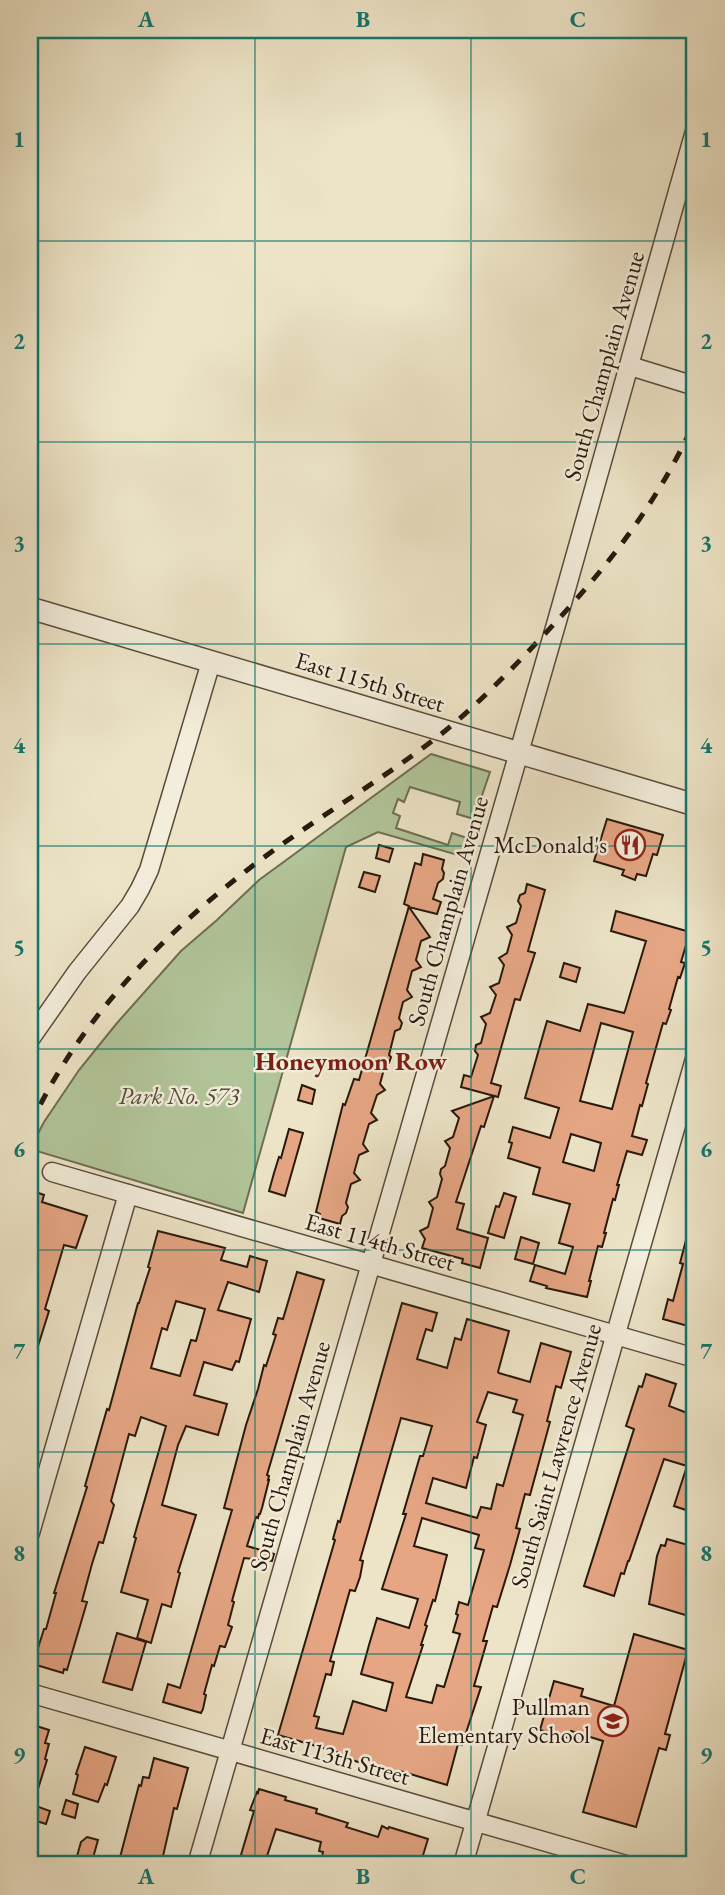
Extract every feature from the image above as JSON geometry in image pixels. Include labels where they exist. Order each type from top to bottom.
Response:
[{"type":"street","name":"South Champlain Avenue","points":[[197,1865],[519,753],[695,131]]},
{"type":"street","points":[[630,366],[695,386]]},
{"type":"street","name":"East 115th Street","points":[[30,608],[695,804]]},
{"type":"street","points":[[30,1039],[140,889],[159,840],[211,662]]},
{"type":"street","name":"South Saint Lawrence Avenue","points":[[463,1865],[695,1059]]},
{"type":"street","name":"East 114th Street","points":[[52,1172],[695,1358]]},
{"type":"street","points":[[30,1533],[128,1194]]},
{"type":"street","name":"East 113th Street","points":[[30,1693],[626,1865]]},
{"type":"green space","name":"Park No. 573","points":[[431,754],[490,772],[474,819],[457,814],[460,802],[410,787],[404,802],[398,799],[393,813],[400,816],[396,828],[448,845],[452,833],[470,839],[465,857],[378,832],[346,847],[243,1213],[30,1149],[44,1122],[79,1070],[181,951],[259,880]]},
{"type":"building","name":"McDonald's","points":[[607,819],[663,835],[657,855],[653,854],[646,876],[637,874],[635,880],[622,875],[624,870],[594,861]]},
{"type":"building","points":[[379,845],[393,849],[389,862],[376,858]]},
{"type":"building","points":[[423,854],[444,860],[443,879],[438,883],[433,899],[441,902],[437,914],[409,907],[430,937],[421,941],[416,960],[421,967],[412,971],[407,990],[412,997],[403,1002],[399,1018],[402,1023],[400,1029],[395,1031],[389,1055],[391,1057],[385,1065],[380,1084],[385,1090],[377,1095],[371,1113],[377,1120],[369,1124],[363,1144],[368,1151],[359,1155],[354,1173],[360,1180],[351,1184],[346,1203],[348,1207],[340,1224],[319,1218],[320,1214],[316,1212],[343,1104],[345,1105],[354,1079],[359,1080],[409,906],[404,904],[415,863],[421,865]]},
{"type":"building","points":[[364,872],[380,876],[375,892],[359,887]]},
{"type":"building","points":[[527,884],[545,890],[528,951],[535,953],[520,1000],[515,999],[491,1083],[501,1086],[498,1097],[461,1087],[464,1075],[471,1077],[478,1055],[475,1051],[476,1045],[481,1043],[486,1024],[481,1017],[490,1013],[496,995],[490,987],[499,983],[504,965],[499,958],[507,953],[512,935],[507,927],[516,923],[521,906],[518,901],[520,895],[525,893]]},
{"type":"building","points":[[616,911],[690,932],[681,962],[685,963],[680,978],[678,977],[666,1024],[663,1023],[632,1136],[647,1140],[642,1155],[627,1151],[602,1247],[598,1246],[587,1297],[546,1288],[547,1286],[530,1281],[535,1265],[565,1274],[573,1247],[559,1243],[570,1204],[533,1194],[540,1168],[508,1158],[512,1143],[509,1142],[513,1127],[550,1138],[559,1108],[525,1098],[547,1021],[580,1031],[588,1004],[624,1013],[625,1011],[646,941],[611,931]],"holes":[[[601,1023],[633,1032],[612,1109],[580,1101]],[[571,1134],[601,1143],[594,1171],[563,1162]]]},
{"type":"building","points":[[564,963],[580,968],[576,982],[560,977]]},
{"type":"building","points":[[302,1085],[315,1090],[312,1104],[298,1100]]},
{"type":"building","points":[[494,1096],[484,1127],[481,1126],[456,1202],[464,1204],[457,1229],[488,1238],[480,1268],[462,1263],[463,1259],[422,1248],[425,1239],[420,1231],[428,1227],[433,1208],[429,1202],[437,1197],[442,1179],[441,1169],[445,1166],[450,1148],[445,1141],[453,1137],[459,1118],[452,1111]]},
{"type":"building","points":[[289,1129],[303,1133],[285,1196],[269,1191]]},
{"type":"building","points":[[30,1190],[44,1195],[42,1202],[87,1216],[76,1248],[64,1245],[45,1309],[49,1311],[33,1362],[30,1362]]},
{"type":"building","points":[[504,1193],[516,1197],[504,1238],[488,1233],[496,1206],[499,1207]]},
{"type":"building","points":[[691,1221],[695,1222],[695,1328],[663,1319],[668,1299],[673,1301]]},
{"type":"building","points":[[158,1231],[225,1248],[221,1260],[247,1267],[250,1256],[267,1261],[259,1292],[228,1282],[218,1310],[251,1319],[239,1362],[236,1361],[232,1370],[204,1362],[194,1395],[227,1404],[218,1435],[186,1426],[178,1445],[162,1505],[196,1515],[178,1572],[180,1573],[171,1607],[162,1604],[151,1643],[137,1638],[148,1600],[121,1592],[166,1426],[141,1417],[135,1436],[129,1434],[111,1501],[114,1505],[103,1543],[99,1542],[92,1564],[82,1601],[87,1602],[67,1670],[64,1669],[63,1673],[33,1664],[46,1629],[107,1409],[109,1410],[150,1268],[148,1267]],"holes":[[[176,1301],[205,1309],[196,1341],[191,1340],[180,1376],[151,1368],[162,1328],[167,1330]]]},
{"type":"building","points":[[521,1237],[539,1243],[533,1264],[515,1259]]},
{"type":"building","points":[[297,1272],[324,1280],[267,1475],[269,1480],[262,1508],[258,1518],[256,1517],[247,1546],[274,1554],[272,1561],[244,1558],[232,1601],[234,1602],[228,1625],[232,1627],[225,1647],[220,1646],[214,1666],[212,1665],[201,1713],[163,1702],[168,1684],[180,1688],[232,1510],[224,1508],[246,1425],[276,1335],[273,1334],[278,1318],[283,1319]]},
{"type":"building","points":[[402,1303],[437,1313],[432,1331],[426,1329],[417,1359],[447,1368],[455,1338],[461,1340],[467,1319],[509,1331],[499,1373],[530,1382],[541,1343],[571,1352],[561,1388],[556,1386],[547,1421],[550,1422],[530,1495],[525,1494],[516,1528],[520,1529],[510,1565],[497,1607],[493,1606],[483,1641],[487,1641],[474,1686],[481,1687],[462,1745],[458,1744],[447,1785],[368,1765],[336,1755],[337,1752],[278,1735],[335,1540],[333,1539],[338,1521],[340,1522]],"holes":[[[488,1392],[517,1400],[513,1412],[523,1415],[503,1486],[497,1484],[491,1509],[481,1507],[477,1518],[426,1503],[433,1478],[466,1488],[486,1425],[477,1422]],[[401,1418],[432,1426],[423,1456],[420,1456],[403,1514],[406,1514],[382,1589],[418,1599],[409,1628],[377,1618],[361,1674],[393,1683],[386,1711],[353,1701],[343,1734],[316,1728],[319,1717],[314,1716],[326,1674],[331,1675],[334,1662],[330,1661],[350,1590],[355,1591],[360,1577],[363,1561],[360,1560]],[[422,1518],[479,1535],[475,1548],[484,1550],[468,1605],[459,1602],[453,1632],[460,1634],[444,1687],[437,1685],[432,1703],[406,1697],[447,1555],[414,1546]]]},
{"type":"building","points":[[646,1374],[676,1384],[669,1406],[695,1416],[695,1513],[674,1506],[687,1466],[664,1459],[614,1596],[584,1586],[634,1429],[626,1426],[639,1386],[642,1387]]},
{"type":"building","points":[[667,1539],[695,1547],[695,1618],[649,1604],[657,1556],[661,1545],[665,1546]]},
{"type":"building","points":[[117,1633],[146,1642],[132,1690],[103,1682]]},
{"type":"building","points":[[634,1634],[688,1650],[665,1734],[670,1735],[666,1750],[659,1748],[636,1827],[583,1812],[603,1741],[571,1731],[569,1738],[540,1730],[554,1681],[583,1689],[581,1696],[614,1706]]},
{"type":"building","points":[[30,1724],[49,1730],[45,1743],[49,1744],[45,1759],[47,1760],[33,1805],[50,1811],[46,1824],[30,1819]]},
{"type":"building","points":[[85,1747],[116,1757],[98,1802],[73,1794]]},
{"type":"building","points":[[154,1758],[188,1768],[177,1809],[174,1808],[161,1865],[118,1865],[139,1785],[141,1786],[143,1777],[149,1778]]},
{"type":"building","points":[[259,1789],[317,1809],[316,1813],[348,1823],[346,1827],[378,1837],[382,1826],[428,1839],[420,1865],[381,1865],[368,1861],[367,1864],[345,1860],[344,1865],[320,1865],[323,1852],[319,1851],[321,1842],[276,1829],[264,1865],[238,1865],[254,1811],[250,1810]]},
{"type":"building","points":[[66,1800],[78,1804],[75,1818],[62,1814]]},
{"type":"building","points":[[87,1837],[98,1840],[91,1865],[75,1863],[81,1842]]},
{"type":"railway","points":[[30,1126],[71,1052],[96,1018],[151,954],[213,897],[246,871],[445,731],[529,651],[586,588],[627,537],[663,482],[695,421]]},
{"type":"place","name":"McDonald's","points":[[630,845]]},
{"type":"place","name":"Pullman Elementary School","points":[[613,1721]]},
{"type":"district","name":"Honeymoon Row","points":[[351,1061]]}]
